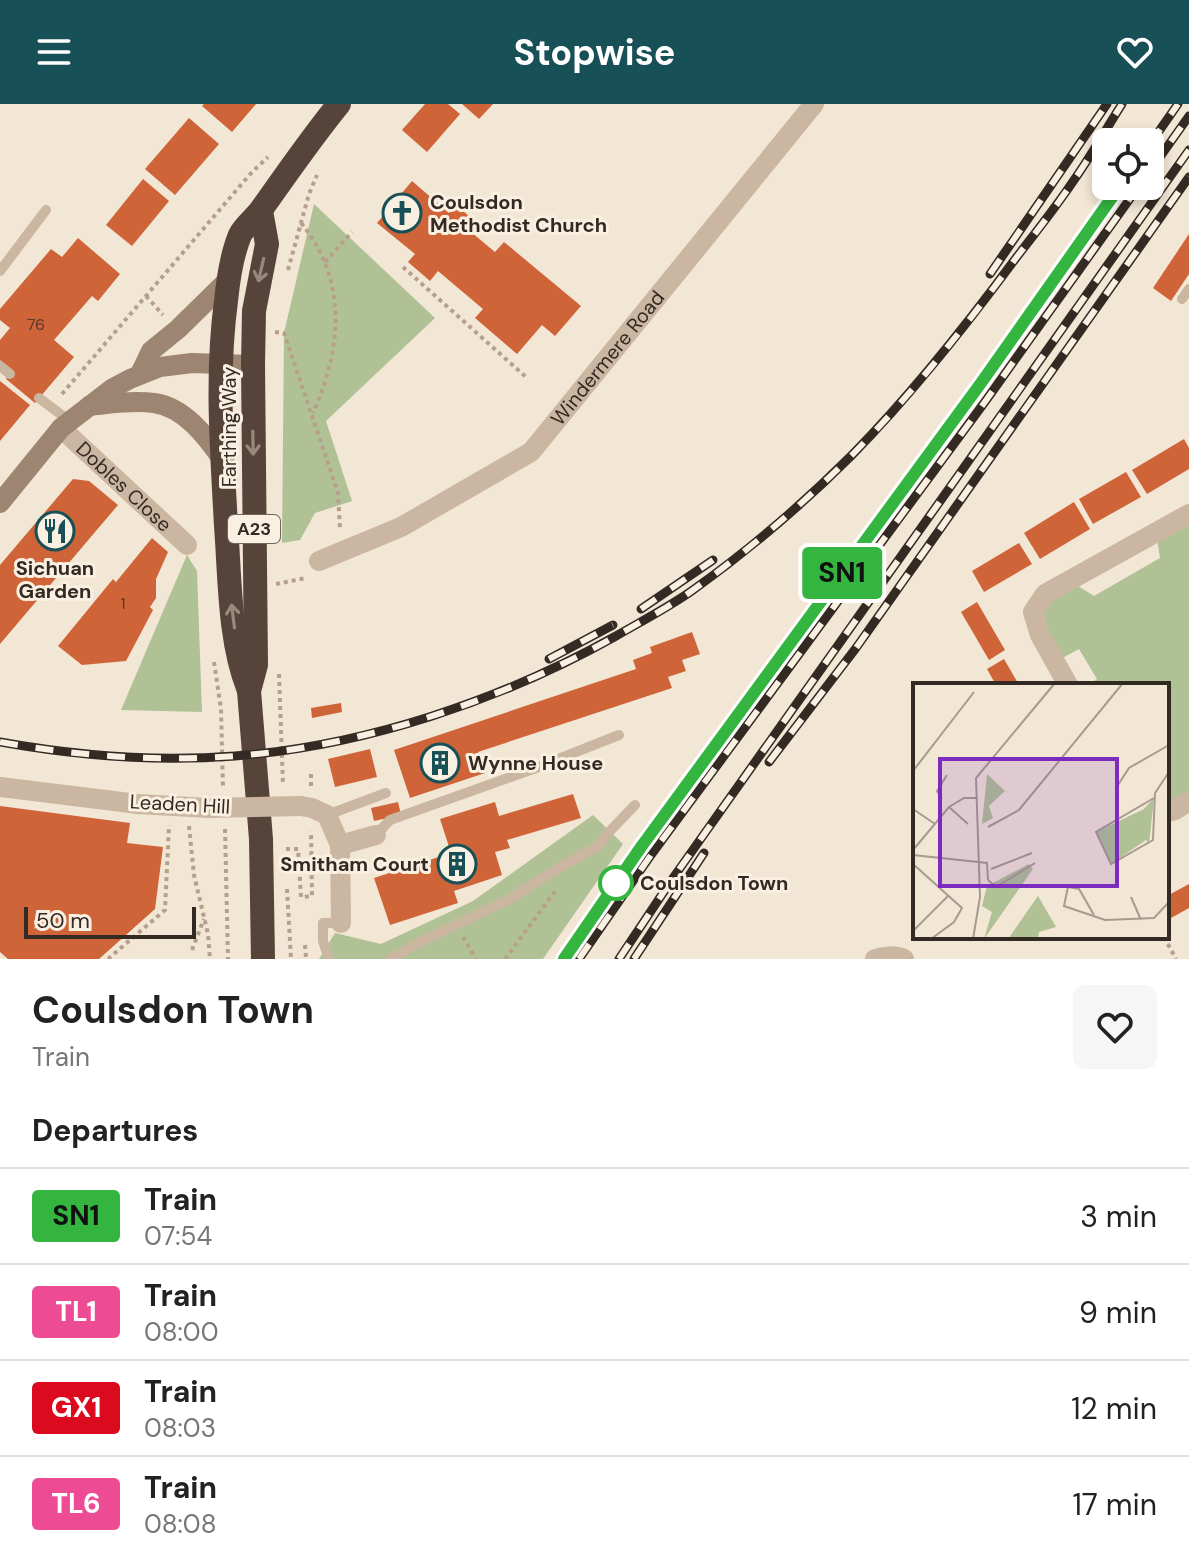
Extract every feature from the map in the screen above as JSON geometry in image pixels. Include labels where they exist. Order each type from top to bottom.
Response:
[{"type":"highway","name":"A23","points":[[221,364],[229,279],[241,234],[339,104]]},
{"type":"highway","name":"Farthing Way","points":[[249,691],[256,665],[254,311],[267,244],[261,211]]},
{"type":"highway","name":"Farthing Way","points":[[221,364],[222,459],[230,592],[240,666],[249,691],[261,839],[263,959]]},
{"type":"main road","points":[[140,374],[151,351],[229,279]]},
{"type":"main road","points":[[0,503],[64,421],[113,388],[160,367],[192,363],[253,365]]},
{"type":"main road","points":[[89,406],[125,403],[166,406],[186,418],[222,459]]},
{"type":"street","name":"Windermere Road","points":[[319,561],[344,538],[401,527],[531,452],[814,104]]},
{"type":"street","name":"Dobles Close","points":[[64,421],[187,545]]},
{"type":"street","points":[[1067,683],[1040,635],[1033,612],[1045,594],[1189,514]]},
{"type":"street","name":"Leaden Hill","points":[[0,787],[179,807],[216,804],[301,806],[327,815]]},
{"type":"street","points":[[1169,812],[1189,801]]},
{"type":"street","points":[[327,815],[340,845],[341,923]]},
{"type":"street","points":[[340,845],[376,835]]},
{"type":"street","points":[[875,959],[904,959]]},
{"type":"lane","points":[[0,271],[46,210]]},
{"type":"lane","points":[[1182,299],[1189,289]]},
{"type":"lane","points":[[0,366],[10,374]]},
{"type":"lane","points":[[39,398],[64,421]]},
{"type":"lane","points":[[376,835],[390,820],[619,735]]},
{"type":"lane","points":[[327,815],[386,793]]},
{"type":"lane","points":[[390,959],[508,900],[598,846],[635,805]]},
{"type":"lane","points":[[329,959],[323,941],[323,923],[341,923]]},
{"type":"path","points":[[64,421],[62,392],[252,172],[272,153]]},
{"type":"path","points":[[288,271],[317,174]]},
{"type":"path","points":[[301,223],[325,262],[335,300],[336,334],[327,379],[312,415]]},
{"type":"path","points":[[325,262],[352,232]]},
{"type":"path","points":[[403,267],[526,377]]},
{"type":"path","points":[[146,296],[170,322]]},
{"type":"path","points":[[278,323],[276,332],[284,333],[338,493],[344,538]]},
{"type":"path","points":[[276,584],[308,578],[319,561]]},
{"type":"path","points":[[216,804],[221,709]]},
{"type":"path","points":[[179,807],[205,917],[210,959]]},
{"type":"path","points":[[108,959],[165,910],[179,807]]},
{"type":"path","points":[[225,829],[228,959]]},
{"type":"path","points":[[286,849],[298,849],[301,897],[312,896],[310,842]]},
{"type":"path","points":[[505,959],[564,879],[560,867]]},
{"type":"path","points":[[192,950],[205,917]]},
{"type":"path","points":[[455,925],[476,959]]},
{"type":"path","points":[[1165,939],[1176,959]]},
{"type":"green space","points":[[314,204],[435,318],[326,421],[352,501],[315,513],[300,540],[282,543],[284,333]]},
{"type":"green space","points":[[1189,514],[1189,801],[1169,811],[1169,683],[1091,683],[1097,679],[1079,649],[1055,662],[1040,635],[1045,594],[1070,581],[1094,596],[1160,558],[1156,532]]},
{"type":"green space","points":[[187,555],[197,571],[202,712],[121,710]]},
{"type":"green space","points":[[593,815],[623,844],[543,959],[319,959],[335,933],[381,944],[473,901]]},
{"type":"building","points":[[256,104],[232,132],[202,106]]},
{"type":"building","points":[[425,104],[448,104],[460,114],[427,152],[402,130]]},
{"type":"building","points":[[462,104],[493,104],[479,119]]},
{"type":"building","points":[[189,118],[219,144],[175,195],[145,169]]},
{"type":"building","points":[[143,179],[169,201],[132,246],[106,225]]},
{"type":"building","points":[[412,181],[449,213],[455,204],[478,224],[471,232],[495,252],[504,242],[581,306],[555,336],[542,325],[517,354],[475,318],[483,309],[438,271],[430,281],[408,262],[415,254],[377,223]]},
{"type":"building","points":[[1189,234],[1189,274],[1171,301],[1153,288]]},
{"type":"building","points":[[78,238],[120,274],[98,301],[92,296],[54,340],[74,357],[35,403],[6,379],[12,371],[0,360],[0,340],[10,328],[0,320],[0,309],[51,249],[62,257]]},
{"type":"building","points":[[0,381],[30,405],[0,441]]},
{"type":"building","points":[[1184,439],[1189,448],[1189,469],[1147,494],[1132,470]]},
{"type":"building","points":[[1126,472],[1141,497],[1093,524],[1079,499]]},
{"type":"building","points":[[73,479],[89,481],[118,505],[0,644],[0,565]]},
{"type":"building","points":[[1074,502],[1090,529],[1040,559],[1024,533]]},
{"type":"building","points":[[152,538],[168,552],[156,579],[156,598],[150,607],[153,610],[126,661],[82,665],[58,646],[113,579],[116,582]]},
{"type":"building","points":[[1019,543],[1032,564],[984,592],[972,571]]},
{"type":"building","points":[[977,602],[1005,650],[989,660],[961,612]]},
{"type":"building","points":[[692,632],[700,654],[682,660],[686,671],[668,677],[672,688],[478,752],[485,773],[410,798],[394,750],[636,669],[633,660],[652,653],[650,647]]},
{"type":"building","points":[[1004,659],[1018,683],[995,683],[987,669]]},
{"type":"building","points":[[341,703],[342,712],[312,718],[311,708]]},
{"type":"building","points":[[370,749],[377,777],[335,787],[328,759]]},
{"type":"building","name":"Smitham Court","points":[[573,794],[581,818],[507,840],[510,848],[495,852],[502,875],[454,891],[458,903],[390,925],[374,878],[451,853],[440,819],[495,802],[499,816]]},
{"type":"building","points":[[398,802],[401,815],[374,821],[371,808]]},
{"type":"building","points":[[0,806],[130,823],[127,843],[163,847],[155,909],[99,959],[8,959],[0,952]]},
{"type":"building","points":[[1189,884],[1189,908],[1171,918],[1169,895]]},
{"type":"railway","points":[[990,274],[1107,104]]},
{"type":"railway","points":[[0,742],[59,751],[146,758],[235,756],[333,742],[383,731],[480,699],[572,659],[645,619],[693,590],[755,543],[874,432],[958,335],[1046,219],[1122,104]]},
{"type":"railway","points":[[1161,128],[1178,104]]},
{"type":"railway","points":[[1164,151],[1189,116]]},
{"type":"railway","points":[[619,959],[673,878],[1189,150]]},
{"type":"railway","points":[[769,762],[856,648],[1189,177]]},
{"type":"railway","points":[[564,959],[641,847],[981,383],[1110,200]]},
{"type":"railway","points":[[579,959],[651,855],[987,399],[1129,200]]},
{"type":"railway","points":[[641,609],[713,560]]},
{"type":"railway","points":[[549,659],[613,625]]},
{"type":"railway","points":[[634,959],[704,853]]},
{"type":"train","name":"SN1","points":[[564,959],[641,847],[981,383],[1110,200]]},
{"type":"place","name":"Coulsdon Methodist Church","points":[[402,213]]},
{"type":"place","name":"Sichuan Garden","points":[[55,531]]},
{"type":"place","name":"Wynne House","points":[[440,763]]},
{"type":"place","name":"Smitham Court","points":[[457,864]]},
{"type":"place","name":"Coulsdon Town","points":[[616,883]]}]
